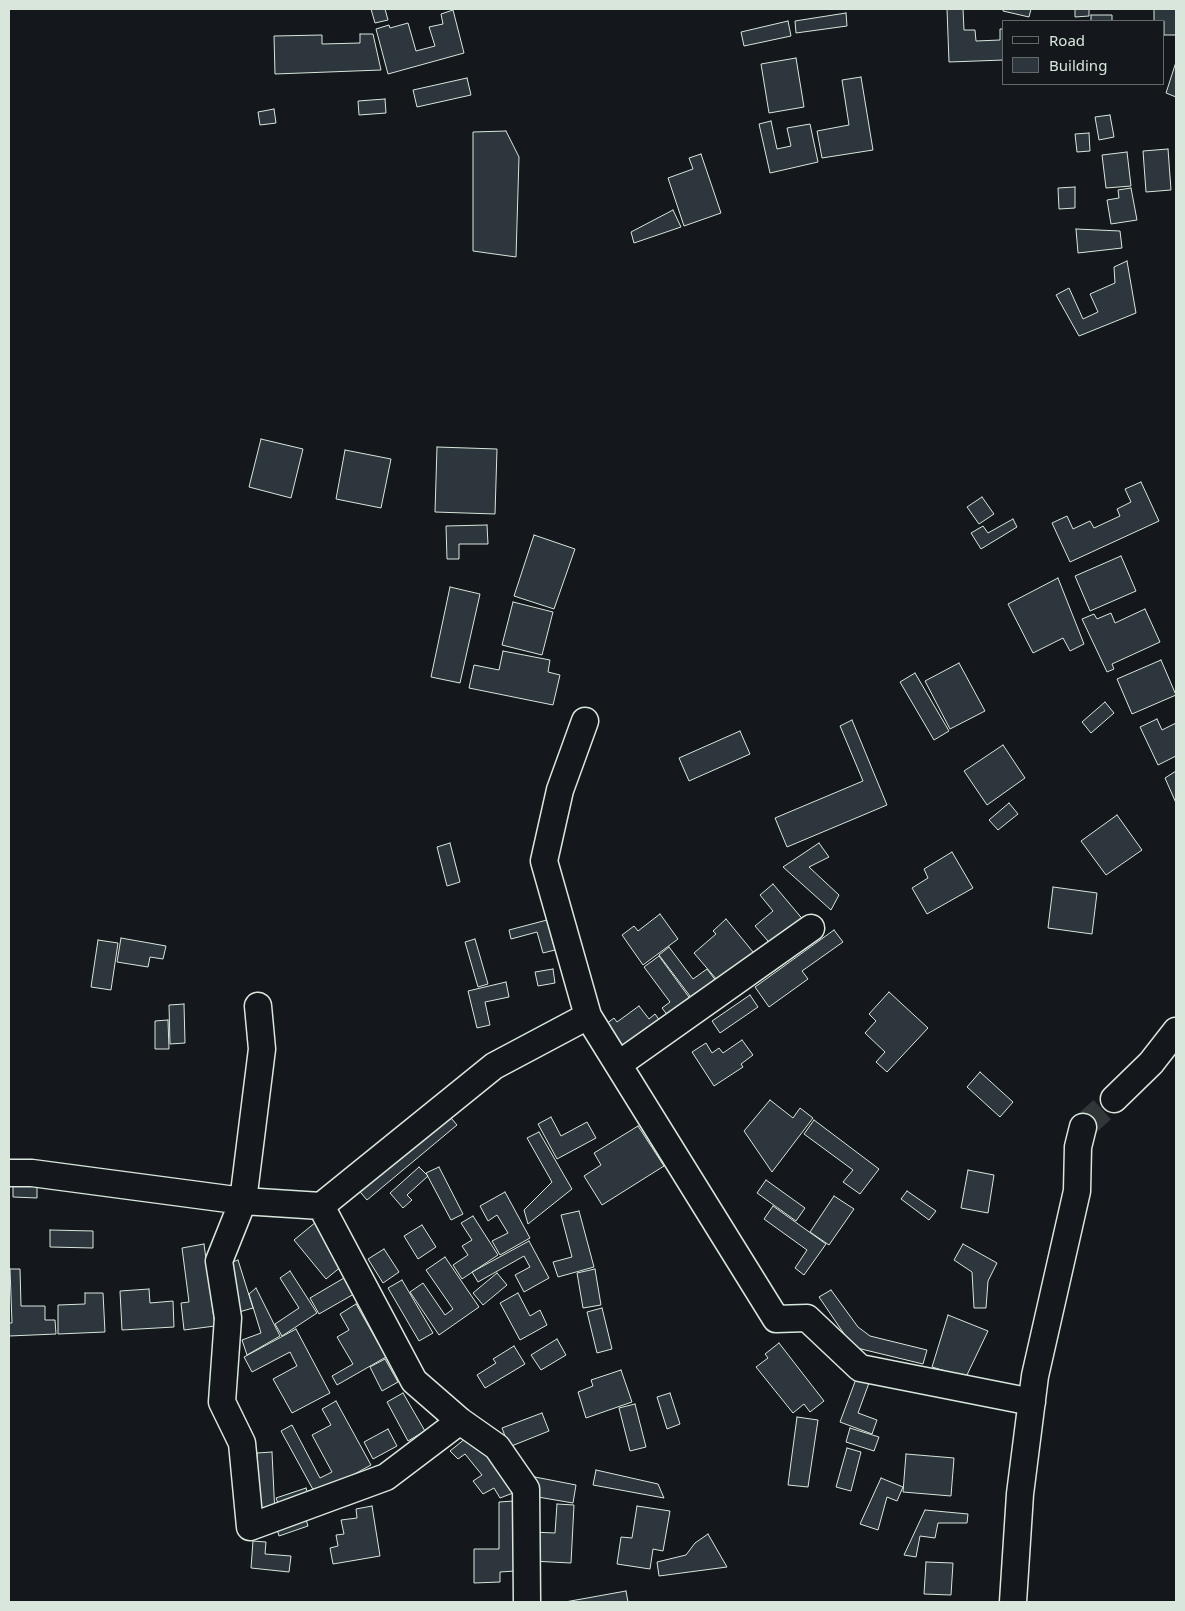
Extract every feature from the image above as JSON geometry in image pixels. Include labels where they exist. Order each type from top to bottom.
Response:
[{"type":"street","points":[[585,721],[560,790],[544,861],[588,1016],[776,1319],[807,1318],[860,1368],[1032,1402]]},
{"type":"street","points":[[619,1064],[811,928]]},
{"type":"street","points":[[258,1006],[262,1048],[243,1201],[220,1261],[228,1318],[222,1402],[242,1444],[250,1527],[386,1477],[460,1420]]},
{"type":"street","points":[[9,1173],[32,1173],[243,1201],[321,1206],[494,1066],[588,1016]]},
{"type":"street","points":[[1114,1099],[1151,1063],[1176,1031]]},
{"type":"street","points":[[1013,1602],[1020,1494],[1035,1376],[1077,1191],[1078,1147],[1083,1127]]},
{"type":"street","points":[[321,1206],[414,1381],[497,1448],[526,1488],[527,1602]]},
{"type":"building","points":[[371,9],[385,9],[388,20],[375,23]]},
{"type":"building","points":[[947,9],[963,9],[964,30],[975,30],[976,41],[1000,40],[1000,29],[1002,29],[1002,60],[949,62]]},
{"type":"building","points":[[1003,9],[1031,9],[1029,17],[1003,11]]},
{"type":"building","points":[[1075,9],[1089,9],[1089,16],[1075,17]]},
{"type":"building","points":[[1154,9],[1176,9],[1176,35],[1165,35],[1165,20],[1154,20]]},
{"type":"building","points":[[453,10],[464,53],[388,74],[376,29],[389,25],[390,28],[408,23],[416,51],[435,46],[429,27],[443,24],[441,14]]},
{"type":"building","points":[[846,13],[847,26],[796,33],[795,21]]},
{"type":"building","points":[[1091,15],[1112,15],[1112,20],[1091,20]]},
{"type":"building","points":[[788,21],[791,36],[744,46],[741,32]]},
{"type":"building","points":[[360,34],[373,34],[381,70],[275,74],[274,36],[322,35],[322,44],[360,43]]},
{"type":"building","points":[[796,58],[804,107],[769,113],[761,64]]},
{"type":"building","points":[[1176,62],[1176,97],[1166,93]]},
{"type":"building","points":[[861,77],[873,150],[822,158],[817,131],[849,125],[842,80]]},
{"type":"building","points":[[467,78],[471,95],[417,107],[413,90]]},
{"type":"building","points":[[385,99],[386,113],[359,115],[358,101]]},
{"type":"building","points":[[274,109],[276,123],[260,125],[258,112]]},
{"type":"building","points":[[1110,115],[1114,137],[1099,140],[1095,117]]},
{"type":"building","points":[[771,121],[777,149],[791,146],[787,128],[810,124],[818,162],[770,173],[759,124]]},
{"type":"building","points":[[506,131],[519,157],[516,257],[473,251],[473,132]]},
{"type":"building","points":[[1089,133],[1090,151],[1077,152],[1075,134]]},
{"type":"building","points":[[1168,149],[1171,190],[1146,192],[1143,151]]},
{"type":"building","points":[[1127,152],[1131,186],[1106,188],[1102,155]]},
{"type":"building","points":[[701,154],[721,213],[684,226],[668,178],[693,169],[689,158]]},
{"type":"building","points":[[1075,187],[1075,208],[1059,209],[1058,188]]},
{"type":"building","points":[[1131,188],[1137,220],[1111,224],[1107,200],[1119,198],[1118,190]]},
{"type":"building","points":[[673,210],[681,227],[634,243],[631,232]]},
{"type":"building","points":[[1076,229],[1120,231],[1122,248],[1078,253]]},
{"type":"building","points":[[1127,261],[1136,313],[1079,336],[1056,295],[1069,288],[1083,319],[1098,312],[1090,294],[1115,283],[1114,267]]},
{"type":"building","points":[[261,439],[303,449],[291,498],[249,487]]},
{"type":"building","points":[[437,447],[497,449],[495,514],[435,512]]},
{"type":"building","points":[[345,450],[391,459],[381,508],[336,499]]},
{"type":"building","points":[[1141,482],[1159,521],[1070,562],[1052,523],[1067,516],[1073,529],[1090,521],[1094,528],[1120,516],[1117,509],[1131,502],[1125,489]]},
{"type":"building","points":[[982,497],[994,514],[979,524],[967,507]]},
{"type":"building","points":[[1013,519],[1017,527],[981,549],[971,533],[983,526],[988,533]]},
{"type":"building","points":[[487,525],[488,544],[459,544],[459,559],[447,559],[446,526]]},
{"type":"building","points":[[534,535],[575,549],[554,609],[514,596]]},
{"type":"building","points":[[1121,556],[1136,591],[1090,611],[1075,576]]},
{"type":"building","points":[[1058,578],[1084,644],[1070,651],[1063,638],[1033,653],[1008,604]]},
{"type":"building","points":[[450,587],[480,594],[460,683],[431,677]]},
{"type":"building","points":[[513,602],[553,612],[542,655],[502,645]]},
{"type":"building","points":[[1145,609],[1160,642],[1112,664],[1114,669],[1107,672],[1082,619],[1094,614],[1097,619],[1111,613],[1115,623]]},
{"type":"building","points":[[503,651],[550,660],[548,672],[560,675],[553,705],[469,688],[474,665],[499,670]]},
{"type":"building","points":[[1161,660],[1176,695],[1132,714],[1117,679]]},
{"type":"building","points":[[959,663],[985,711],[950,729],[925,681]]},
{"type":"building","points":[[915,673],[949,731],[934,740],[900,682]]},
{"type":"building","points":[[1105,702],[1114,713],[1091,733],[1082,722]]},
{"type":"building","points":[[1157,719],[1162,730],[1176,723],[1176,756],[1158,765],[1140,727]]},
{"type":"building","points":[[852,720],[887,805],[787,847],[775,818],[863,781],[840,726]]},
{"type":"building","points":[[740,731],[750,754],[689,781],[679,758]]},
{"type":"building","points":[[1003,745],[1025,778],[987,805],[964,771]]},
{"type":"building","points":[[1176,771],[1176,803],[1165,778]]},
{"type":"building","points":[[1009,803],[1018,814],[998,830],[989,820]]},
{"type":"building","points":[[1117,815],[1142,850],[1106,875],[1081,841]]},
{"type":"building","points":[[450,843],[460,882],[447,886],[437,847]]},
{"type":"building","points":[[819,843],[829,857],[809,867],[839,895],[831,910],[783,867]]},
{"type":"building","points":[[952,852],[973,888],[927,914],[912,888],[928,878],[924,869]]},
{"type":"building","points":[[773,884],[805,922],[774,948],[755,926],[773,911],[760,895]]},
{"type":"building","points":[[1053,887],[1097,893],[1092,934],[1048,928]]},
{"type":"building","points":[[660,914],[678,939],[643,965],[622,935],[634,926],[638,931]]},
{"type":"building","points":[[726,919],[758,958],[723,987],[694,953],[716,934],[713,931]]},
{"type":"building","points":[[547,920],[555,950],[543,953],[537,932],[511,939],[509,930]]},
{"type":"building","points":[[834,930],[843,942],[802,971],[808,979],[769,1007],[755,987]]},
{"type":"building","points":[[121,938],[166,946],[163,959],[150,957],[148,967],[117,962]]},
{"type":"building","points":[[475,939],[488,984],[478,987],[465,942]]},
{"type":"building","points":[[98,940],[118,943],[111,990],[91,987]]},
{"type":"building","points":[[669,947],[693,979],[707,969],[720,986],[696,1004],[659,955]]},
{"type":"building","points":[[659,956],[694,1004],[672,1021],[662,1008],[670,1002],[644,967]]},
{"type":"building","points":[[553,969],[555,983],[538,986],[535,972]]},
{"type":"building","points":[[506,982],[509,997],[485,1002],[490,1025],[477,1028],[468,991]]},
{"type":"building","points":[[889,992],[928,1028],[887,1072],[876,1062],[885,1052],[865,1033],[876,1021],[869,1014]]},
{"type":"building","points":[[750,995],[758,1007],[720,1033],[712,1021]]},
{"type":"building","points":[[184,1004],[185,1043],[170,1044],[169,1005]]},
{"type":"building","points":[[639,1006],[649,1019],[655,1014],[663,1025],[627,1052],[606,1024],[614,1018],[617,1022]]},
{"type":"building","points":[[168,1020],[169,1049],[155,1049],[155,1021]]},
{"type":"building","points":[[742,1040],[753,1055],[741,1064],[743,1067],[714,1086],[692,1052],[706,1043],[712,1053],[719,1048],[723,1053]]},
{"type":"building","points":[[980,1072],[1013,1102],[1000,1117],[967,1087]]},
{"type":"building","points":[[770,1100],[793,1118],[800,1108],[813,1118],[772,1172],[744,1131]]},
{"type":"building","points":[[445,1111],[457,1125],[367,1200],[355,1186]]},
{"type":"building","points":[[551,1117],[561,1136],[587,1122],[596,1138],[557,1159],[538,1124]]},
{"type":"building","points":[[814,1120],[879,1169],[860,1194],[843,1182],[853,1170],[804,1134]]},
{"type":"building","points":[[638,1126],[664,1166],[602,1205],[584,1176],[601,1165],[594,1153]]},
{"type":"building","points":[[539,1132],[572,1189],[528,1224],[524,1210],[552,1182],[527,1138]]},
{"type":"building","points":[[419,1167],[428,1176],[407,1195],[412,1200],[403,1208],[390,1193]]},
{"type":"building","points":[[439,1167],[463,1214],[451,1220],[426,1173]]},
{"type":"building","points":[[968,1170],[994,1175],[988,1213],[961,1208]]},
{"type":"building","points":[[13,1177],[37,1177],[37,1198],[13,1197]]},
{"type":"building","points":[[766,1180],[805,1208],[796,1221],[757,1193]]},
{"type":"building","points":[[907,1191],[936,1211],[929,1220],[901,1199]]},
{"type":"building","points":[[505,1192],[530,1238],[500,1255],[492,1241],[508,1233],[497,1215],[488,1221],[480,1206]]},
{"type":"building","points":[[834,1196],[854,1209],[829,1245],[810,1232]]},
{"type":"building","points":[[773,1206],[826,1244],[804,1275],[795,1268],[807,1250],[764,1219]]},
{"type":"building","points":[[579,1211],[594,1267],[558,1277],[553,1262],[572,1257],[561,1215]]},
{"type":"building","points":[[473,1216],[498,1255],[462,1279],[453,1265],[468,1255],[462,1246],[472,1240],[461,1223]]},
{"type":"building","points":[[316,1222],[348,1261],[326,1279],[294,1240]]},
{"type":"building","points":[[422,1225],[436,1247],[418,1259],[404,1236]]},
{"type":"building","points":[[50,1230],[93,1231],[93,1248],[50,1247]]},
{"type":"building","points":[[529,1241],[549,1278],[524,1292],[515,1275],[530,1267],[524,1256],[478,1282],[472,1272]]},
{"type":"building","points":[[204,1244],[215,1326],[184,1330],[181,1303],[189,1302],[182,1248]]},
{"type":"building","points":[[963,1244],[997,1263],[988,1281],[986,1308],[974,1308],[972,1272],[954,1260]]},
{"type":"building","points":[[384,1249],[399,1272],[383,1283],[368,1259]]},
{"type":"building","points":[[445,1257],[479,1307],[439,1335],[410,1292],[423,1283],[445,1315],[453,1309],[426,1270]]},
{"type":"building","points":[[238,1260],[253,1308],[239,1312],[225,1265]]},
{"type":"building","points":[[10,1269],[20,1269],[21,1306],[45,1306],[45,1320],[55,1320],[56,1334],[9,1336],[9,1323],[12,1323]]},
{"type":"building","points":[[595,1269],[601,1305],[583,1308],[577,1273]]},
{"type":"building","points":[[290,1271],[317,1313],[282,1336],[275,1324],[299,1308],[280,1278]]},
{"type":"building","points":[[497,1273],[507,1285],[483,1305],[473,1293]]},
{"type":"building","points":[[344,1278],[354,1294],[319,1314],[310,1298]]},
{"type":"building","points":[[402,1280],[433,1333],[419,1341],[388,1288]]},
{"type":"building","points":[[256,1288],[280,1336],[247,1355],[242,1340],[261,1333],[249,1294]]},
{"type":"building","points":[[149,1289],[150,1303],[173,1301],[174,1327],[122,1330],[120,1291]]},
{"type":"building","points":[[831,1290],[858,1327],[870,1336],[927,1350],[923,1364],[853,1347],[819,1297]]},
{"type":"building","points":[[85,1293],[103,1293],[105,1332],[58,1334],[58,1305],[85,1304]]},
{"type":"building","points":[[518,1293],[530,1316],[540,1310],[547,1325],[520,1340],[500,1303]]},
{"type":"building","points":[[356,1304],[386,1357],[337,1385],[332,1376],[353,1364],[337,1337],[349,1330],[340,1314]]},
{"type":"building","points":[[602,1308],[612,1349],[597,1353],[587,1312]]},
{"type":"building","points":[[948,1315],[988,1331],[966,1377],[932,1367]]},
{"type":"building","points":[[296,1329],[330,1393],[292,1413],[273,1379],[297,1366],[290,1352],[252,1372],[244,1357]]},
{"type":"building","points":[[557,1339],[566,1355],[541,1370],[531,1355]]},
{"type":"building","points":[[779,1343],[824,1401],[810,1412],[804,1404],[793,1413],[756,1367],[768,1358],[765,1354]]},
{"type":"building","points":[[514,1346],[525,1364],[485,1388],[477,1375],[496,1363],[493,1359]]},
{"type":"building","points":[[385,1359],[398,1382],[382,1391],[370,1367]]},
{"type":"building","points":[[621,1370],[632,1402],[586,1418],[578,1392],[593,1386],[591,1380]]},
{"type":"building","points":[[856,1379],[869,1383],[858,1413],[877,1420],[872,1434],[840,1422]]},
{"type":"building","points":[[403,1393],[425,1431],[408,1441],[387,1402]]},
{"type":"building","points":[[670,1393],[680,1424],[667,1429],[657,1397]]},
{"type":"building","points":[[336,1401],[371,1465],[316,1495],[281,1431],[292,1425],[320,1478],[332,1472],[312,1435],[331,1425],[322,1409]]},
{"type":"building","points":[[635,1404],[646,1447],[630,1451],[619,1408]]},
{"type":"building","points":[[542,1413],[549,1431],[509,1447],[502,1428]]},
{"type":"building","points":[[797,1417],[818,1420],[808,1487],[788,1485]]},
{"type":"building","points":[[850,1428],[879,1437],[874,1451],[846,1442]]},
{"type":"building","points":[[388,1429],[397,1446],[373,1459],[364,1442]]},
{"type":"building","points":[[471,1434],[507,1478],[513,1493],[500,1498],[494,1488],[483,1494],[473,1481],[482,1475],[465,1454],[458,1459],[450,1451]]},
{"type":"building","points":[[847,1448],[861,1452],[851,1491],[836,1487]]},
{"type":"building","points":[[272,1452],[275,1515],[260,1516],[257,1453]]},
{"type":"building","points":[[906,1454],[954,1458],[951,1496],[903,1492]]},
{"type":"building","points":[[596,1470],[658,1484],[664,1498],[593,1485]]},
{"type":"building","points":[[535,1477],[576,1485],[573,1503],[532,1496]]},
{"type":"building","points":[[881,1478],[903,1487],[897,1501],[887,1497],[878,1530],[860,1524]]},
{"type":"building","points":[[306,1488],[311,1503],[282,1513],[276,1498]]},
{"type":"building","points":[[514,1501],[515,1571],[500,1572],[500,1582],[474,1583],[474,1549],[499,1549],[499,1502]]},
{"type":"building","points":[[557,1504],[574,1505],[571,1563],[531,1561],[532,1532],[555,1533]]},
{"type":"building","points":[[372,1506],[380,1556],[333,1564],[330,1548],[338,1546],[336,1535],[344,1534],[341,1520],[357,1518],[356,1509]]},
{"type":"building","points":[[637,1506],[670,1511],[663,1551],[653,1549],[650,1569],[617,1564],[621,1537],[632,1538]]},
{"type":"building","points":[[925,1510],[968,1514],[967,1523],[938,1523],[935,1538],[920,1536],[916,1557],[904,1555]]},
{"type":"building","points":[[304,1513],[308,1526],[279,1536],[275,1522]]},
{"type":"building","points":[[708,1534],[727,1567],[659,1576],[657,1562],[686,1555],[695,1543]]},
{"type":"building","points":[[253,1541],[266,1542],[265,1554],[291,1556],[289,1572],[251,1568]]},
{"type":"building","points":[[926,1562],[953,1563],[951,1595],[924,1594]]},
{"type":"building","points":[[626,1591],[628,1602],[565,1602]]},
{"type":"tunnel","points":[[1083,1127],[1114,1099]]}]
